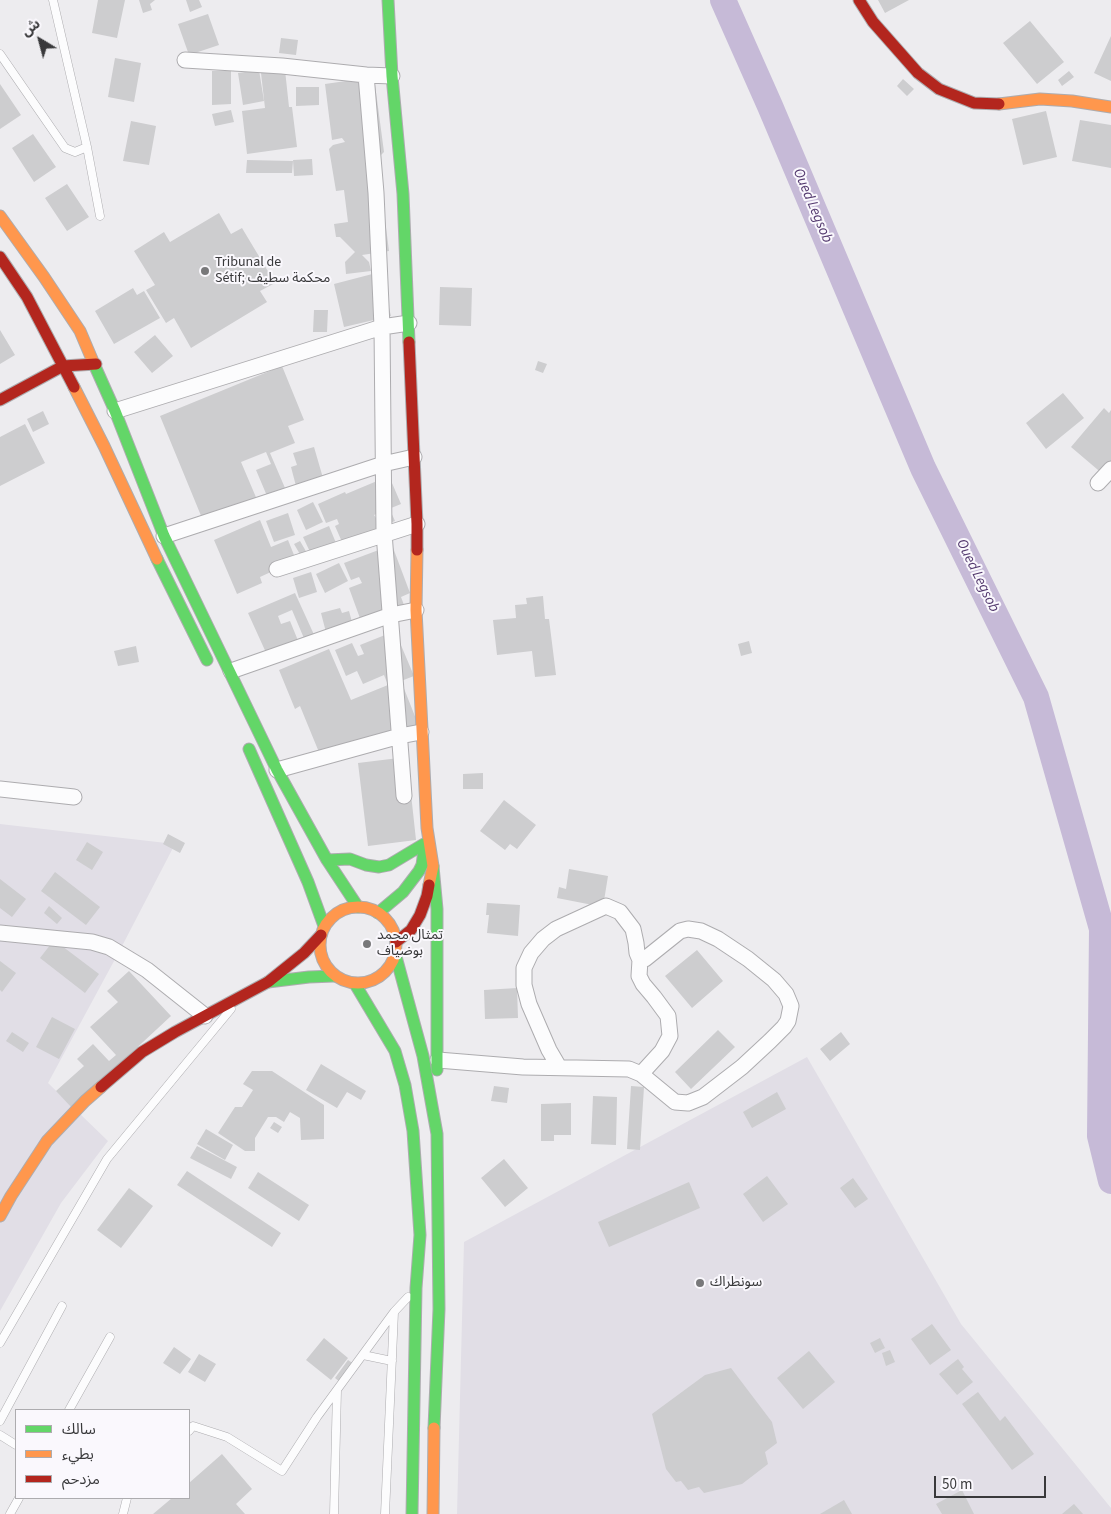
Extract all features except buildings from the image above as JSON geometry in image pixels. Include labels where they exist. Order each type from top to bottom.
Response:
[{"type":"main road","points":[[388,0],[392,76],[403,194],[409,323],[417,524],[416,610],[421,732],[427,828],[437,909],[439,1299],[433,1443],[433,1514]]},
{"type":"main road","points":[[859,0],[873,22],[918,74],[939,89],[957,97],[974,103],[1004,104],[1040,99],[1072,101],[1111,107]]},
{"type":"main road","points":[[0,216],[80,331],[96,364],[164,536],[278,770],[327,860],[358,907]]},
{"type":"main road","points":[[0,257],[27,297],[63,366],[104,446],[158,562],[213,672]]},
{"type":"main road","points":[[0,400],[63,366],[96,364]]},
{"type":"main road","points":[[246,741],[308,882],[322,931],[319,946],[321,958],[326,968],[334,976],[344,982],[355,984],[366,983],[381,976],[392,963],[396,947],[411,930],[420,915],[427,896],[433,866]]},
{"type":"main road","points":[[378,913],[403,892],[419,871],[422,865],[427,828]]},
{"type":"main road","points":[[327,860],[350,859],[366,865],[389,865],[424,844]]},
{"type":"main road","points":[[0,1216],[47,1141],[86,1101],[142,1052],[174,1032],[268,982],[304,953],[330,919],[338,912],[348,908],[358,907],[378,913],[387,921],[393,931],[423,1056],[437,1134]]},
{"type":"main road","points":[[268,982],[334,976]]},
{"type":"main road","points":[[355,984],[396,1051],[405,1084],[413,1130],[420,1235],[416,1288],[412,1514]]},
{"type":"street","points":[[185,60],[392,76]]},
{"type":"street","points":[[366,75],[376,193],[382,327],[384,533],[404,796]]},
{"type":"street","points":[[376,193],[403,194]]},
{"type":"street","points":[[115,411],[382,327],[409,323]]},
{"type":"street","points":[[164,536],[383,464],[414,457]]},
{"type":"street","points":[[1098,483],[1111,469]]},
{"type":"street","points":[[277,569],[384,533],[417,524]]},
{"type":"street","points":[[231,671],[391,616],[416,610]]},
{"type":"street","points":[[278,770],[400,736],[421,732]]},
{"type":"street","points":[[0,789],[74,797]]},
{"type":"street","points":[[559,1067],[538,1026],[524,985],[524,968],[531,953],[556,929],[606,906],[620,912],[633,929],[640,960],[639,976],[668,1016],[670,1036],[662,1051],[641,1074]]},
{"type":"street","points":[[438,1060],[523,1067],[630,1069],[641,1074],[675,1102],[688,1103],[703,1097],[742,1067],[788,1021],[791,1006],[786,994],[774,980],[748,958],[718,939],[701,931],[688,929],[680,931],[645,959],[640,960]]},
{"type":"street","points":[[0,933],[92,942],[109,947],[147,970],[206,1016]]},
{"type":"lane","points":[[52,0],[87,148],[100,216]]},
{"type":"lane","points":[[0,54],[64,148],[75,152],[87,148]]},
{"type":"lane","points":[[0,1343],[107,1159],[242,996]]},
{"type":"lane","points":[[190,1429],[193,1426],[227,1437],[282,1471],[317,1417],[394,1312],[416,1288]]},
{"type":"lane","points":[[0,1421],[62,1306]]},
{"type":"lane","points":[[385,1514],[394,1312]]},
{"type":"lane","points":[[70,1409],[110,1337]]},
{"type":"lane","points":[[363,1355],[392,1361]]},
{"type":"lane","points":[[334,1514],[337,1390]]},
{"type":"lane","points":[[0,1435],[15,1444]]},
{"type":"lane","points":[[10,1514],[19,1499]]},
{"type":"lane","points":[[123,1514],[127,1499]]},
{"type":"shaded area","points":[[0,824],[175,844],[48,1083],[108,1141],[61,1203],[0,1311]]},
{"type":"shaded area","name":"سونطراك","points":[[807,1057],[961,1324],[1111,1508],[1111,1514],[457,1514],[464,1242]]},
{"type":"waterway","name":"Oued Legsob","points":[[723,0],[770,106],[923,468],[1036,697],[1102,929],[1100,1136],[1111,1181]]},
{"type":"traffic: fast","points":[[388,0],[392,76],[403,194],[409,342]]},
{"type":"traffic: fast","points":[[94,364],[115,411],[164,536],[277,770],[327,860],[358,907]]},
{"type":"traffic: fast","points":[[157,559],[207,660]]},
{"type":"traffic: fast","points":[[249,749],[308,882],[324,926]]},
{"type":"traffic: fast","points":[[327,860],[350,859],[366,865],[379,867],[389,865],[424,844]]},
{"type":"traffic: fast","points":[[378,913],[403,892],[419,871],[422,865],[424,850]]},
{"type":"traffic: fast","points":[[433,866],[437,909],[437,1070]]},
{"type":"traffic: fast","points":[[395,953],[423,1056],[437,1134],[439,1309],[434,1428]]},
{"type":"traffic: fast","points":[[268,982],[334,976]]},
{"type":"traffic: fast","points":[[355,984],[395,1051],[405,1085],[413,1131],[420,1235],[416,1288],[412,1514]]},
{"type":"traffic: slow","points":[[999,104],[1040,99],[1072,101],[1111,107]]},
{"type":"traffic: slow","points":[[0,216],[80,331],[94,364]]},
{"type":"traffic: slow","points":[[74,387],[157,559]]},
{"type":"traffic: slow","points":[[417,550],[416,610],[427,828],[433,866],[429,885]]},
{"type":"traffic: slow","points":[[358,907],[373,910],[385,918],[393,930],[396,945],[393,960],[385,972],[373,980],[358,983],[343,980],[331,972],[323,960],[320,945],[323,930],[331,918],[343,910],[358,907]]},
{"type":"traffic: slow","points":[[0,1216],[47,1141],[101,1087]]},
{"type":"traffic: slow","points":[[433,1514],[434,1428]]},
{"type":"traffic: jam","points":[[859,0],[873,22],[918,73],[939,89],[974,103],[999,104]]},
{"type":"traffic: jam","points":[[0,257],[27,297],[74,387]]},
{"type":"traffic: jam","points":[[409,342],[417,550]]},
{"type":"traffic: jam","points":[[0,400],[63,366],[96,364]]},
{"type":"traffic: jam","points":[[396,942],[411,930],[420,915],[429,885]]},
{"type":"traffic: jam","points":[[101,1087],[142,1052],[268,982],[304,953],[321,935]]},
{"type":"place","name":"Tribunal de Sétif; محكمة سطيف","points":[[205,271]]},
{"type":"place","name":"تمثال محمد بوضياف","points":[[367,944]]},
{"type":"place","name":"سونطراك","points":[[700,1283]]}]
